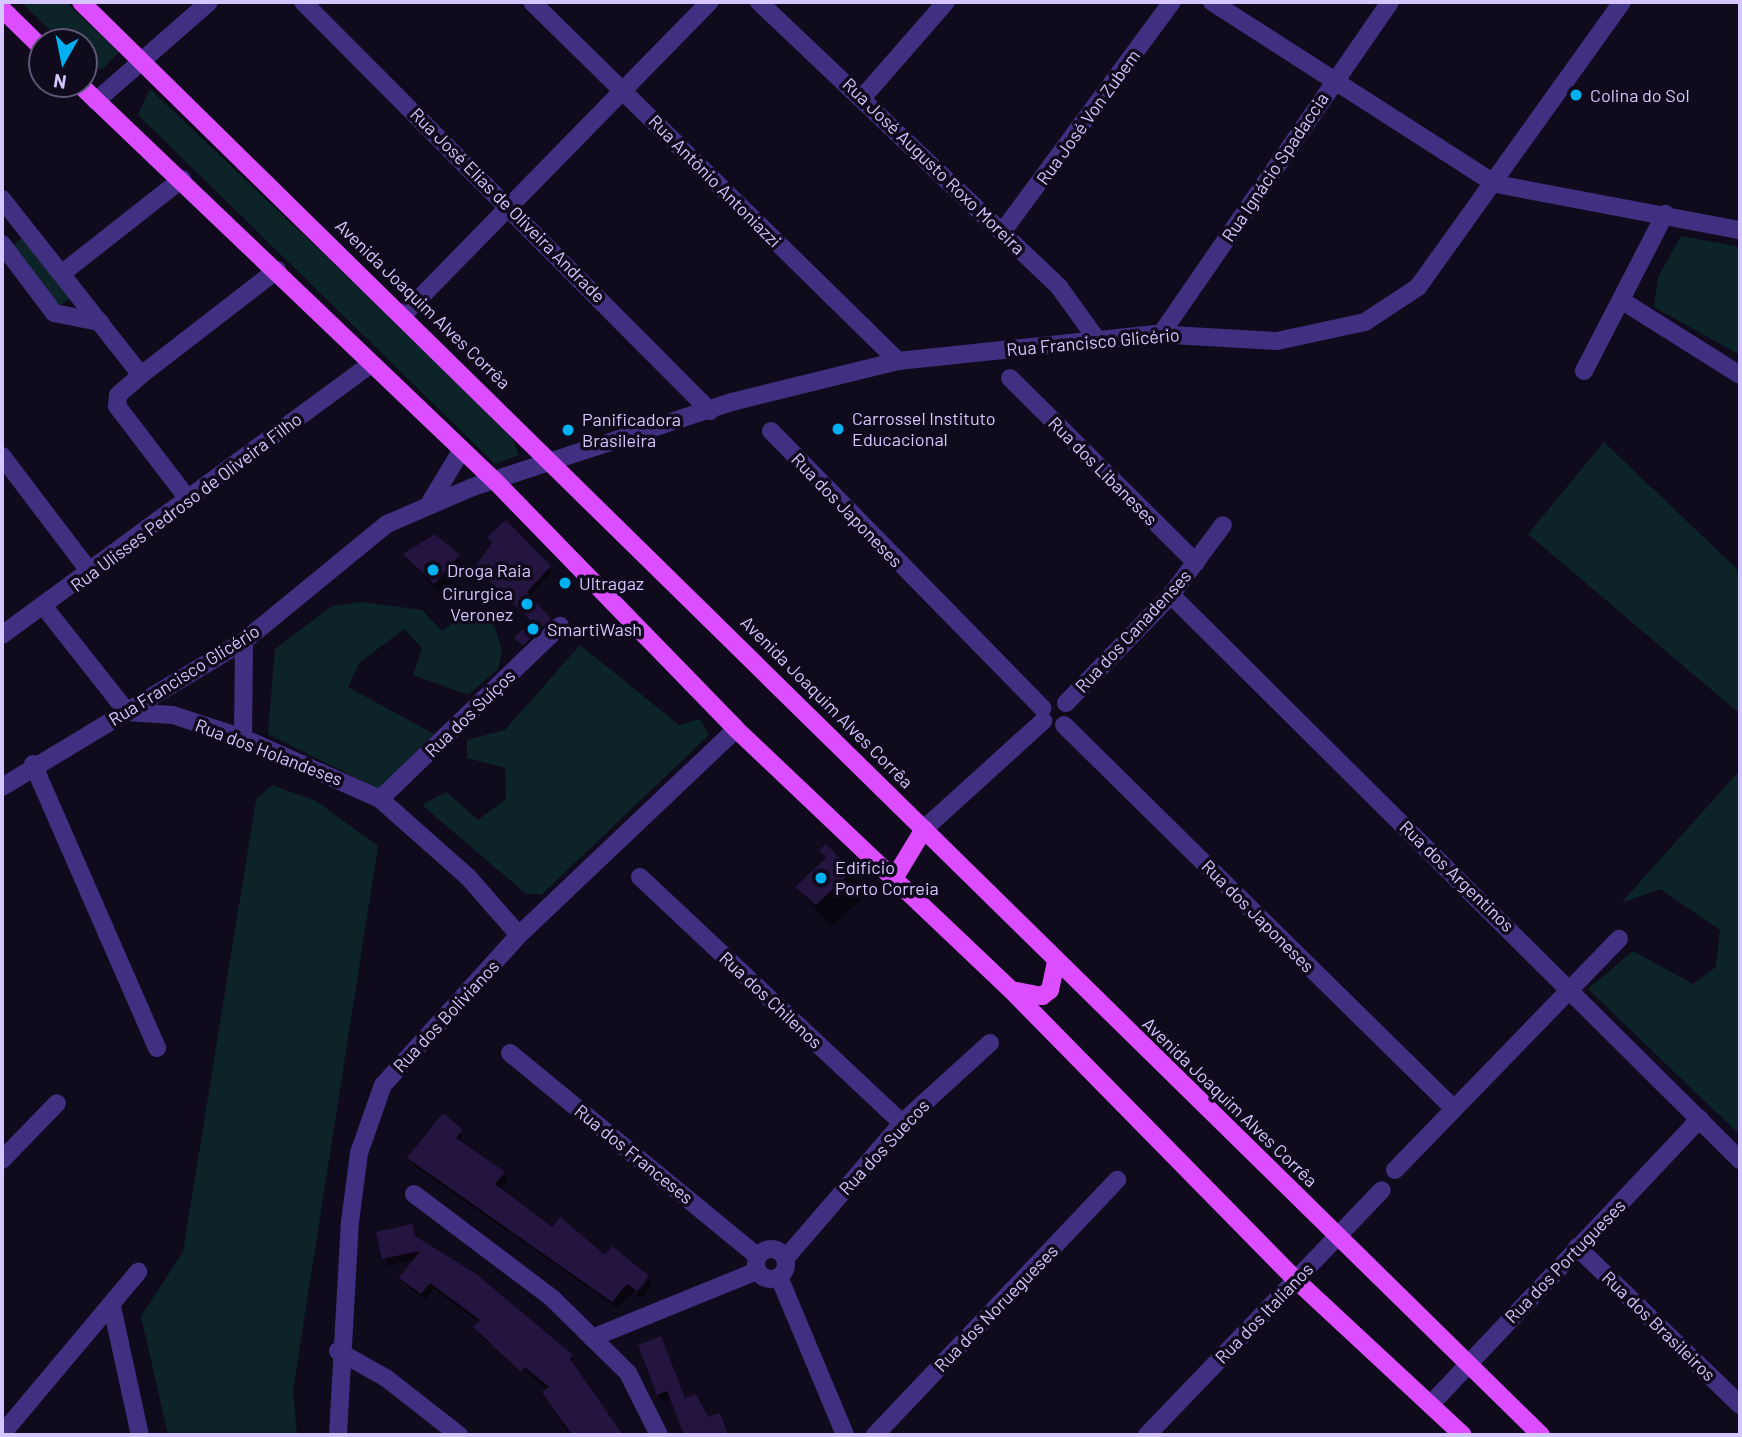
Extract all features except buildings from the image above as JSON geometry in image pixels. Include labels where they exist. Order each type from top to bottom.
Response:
[{"type":"main road","name":"Avenida Joaquim Alves Corrêa","points":[[81,2],[555,460],[1056,961],[1541,1435]]},
{"type":"main road","points":[[2,9],[28,34]]},
{"type":"main road","points":[[93,98],[277,270],[368,366],[496,482],[736,729],[895,877],[1011,990],[1297,1281],[1462,1435]]},
{"type":"main road","points":[[895,877],[924,829]]},
{"type":"main road","points":[[1011,990],[1042,996],[1054,981],[1056,961]]},
{"type":"street","points":[[96,101],[209,2]]},
{"type":"street","name":"Rua José Elias de Oliveira Andrade","points":[[303,2],[512,205],[710,411]]},
{"type":"street","name":"Rua Antônio Antoniazzi","points":[[532,2],[898,361]]},
{"type":"street","points":[[403,316],[626,94],[710,2]]},
{"type":"street","name":"Rua José Augusto Roxo Moreira","points":[[759,2],[1003,231],[1059,287],[1098,341]]},
{"type":"street","points":[[863,97],[946,2]]},
{"type":"street","name":"Rua José Von Zubem","points":[[1003,231],[1172,2]]},
{"type":"street","points":[[1212,2],[1496,184],[1740,230]]},
{"type":"street","name":"Rua Ignácio Spadaccia","points":[[1161,334],[1390,2]]},
{"type":"street","name":"Rua Francisco Glicério","points":[[2,787],[33,764],[127,712],[244,641],[387,524],[428,506],[555,460],[710,411],[898,361],[1161,334],[1277,341],[1364,322],[1418,287],[1496,184],[1622,2]]},
{"type":"street","points":[[65,271],[182,180]]},
{"type":"street","points":[[2,199],[65,271],[141,375]]},
{"type":"street","points":[[1584,372],[1624,302],[1665,214]]},
{"type":"street","points":[[2,244],[54,313],[100,322]]},
{"type":"street","points":[[188,499],[117,406],[118,394],[277,270]]},
{"type":"street","points":[[1624,302],[1740,375]]},
{"type":"street","name":"Rua Ulisses Pedroso de Oliveira Filho","points":[[2,635],[44,608],[368,366]]},
{"type":"street","name":"Rua dos Libaneses","points":[[1010,378],[1196,564]]},
{"type":"street","name":"Rua dos Japoneses","points":[[771,431],[1043,715]]},
{"type":"street","points":[[428,506],[461,451]]},
{"type":"street","points":[[2,456],[90,572]]},
{"type":"street","name":"Rua dos Canadenses","points":[[1066,703],[1171,595],[1223,525]]},
{"type":"street","name":"Rua dos Argentinos","points":[[1171,595],[1572,988],[1740,1160]]},
{"type":"street","points":[[44,608],[127,712]]},
{"type":"street","name":"Rua dos Suíços","points":[[380,799],[561,626]]},
{"type":"street","points":[[243,738],[244,641]]},
{"type":"street","points":[[924,829],[1043,715],[1052,699],[1066,703],[1070,712],[1064,725],[1043,715]]},
{"type":"street","name":"Rua dos Holandeses","points":[[127,712],[173,715],[243,738],[380,799],[468,877],[519,935]]},
{"type":"street","name":"Rua dos Japoneses","points":[[1064,725],[1451,1106]]},
{"type":"street","name":"Rua dos Bolivianos","points":[[338,1435],[338,1351],[359,1153],[370,1112],[413,1049],[519,935],[736,729]]},
{"type":"street","points":[[33,764],[157,1048]]},
{"type":"street","name":"Rua dos Chilenos","points":[[640,877],[902,1123]]},
{"type":"street","points":[[1395,1170],[1451,1106],[1619,939]]},
{"type":"street","name":"Rua dos Suecos","points":[[779,1277],[786,1259],[902,1123],[990,1043]]},
{"type":"street","name":"Rua dos Franceses","points":[[510,1053],[757,1263]]},
{"type":"street","points":[[2,1160],[57,1102]]},
{"type":"street","name":"Rua dos Portugueses","points":[[1431,1404],[1700,1119]]},
{"type":"street","name":"Rua dos Noruegueses","points":[[875,1435],[1117,1180]]},
{"type":"street","name":"Rua dos Italianos","points":[[1147,1435],[1382,1190]]},
{"type":"street","points":[[414,1194],[552,1298],[628,1373],[659,1435]]},
{"type":"street","name":"Rua dos Brasileiros","points":[[1577,1247],[1740,1405]]},
{"type":"street","points":[[592,1339],[757,1263],[775,1249],[786,1259]]},
{"type":"street","points":[[757,1263],[779,1277],[845,1435]]},
{"type":"street","points":[[2,1434],[112,1307],[138,1272]]},
{"type":"street","points":[[112,1307],[140,1435]]},
{"type":"street","points":[[338,1351],[386,1378],[459,1435]]},
{"type":"green space","points":[[21,2],[66,2],[94,28],[48,28]]},
{"type":"green space","points":[[98,32],[119,52],[103,69],[98,68]]},
{"type":"green space","points":[[150,89],[508,429],[519,455],[495,464],[138,115]]},
{"type":"green space","points":[[27,234],[74,295],[58,308],[10,247]]},
{"type":"green space","points":[[1681,236],[1740,247],[1740,355],[1654,307],[1658,277]]},
{"type":"green space","points":[[1604,442],[1740,572],[1740,714],[1528,534]]},
{"type":"green space","points":[[362,602],[422,610],[442,631],[465,614],[492,619],[502,650],[498,669],[468,695],[413,675],[422,648],[404,629],[359,663],[348,687],[434,734],[378,789],[268,734],[275,649],[332,606]]},
{"type":"green space","points":[[580,645],[679,725],[700,719],[709,735],[541,895],[525,893],[422,805],[446,792],[478,820],[506,799],[505,768],[467,758],[467,740],[505,730]]},
{"type":"green space","points":[[1740,770],[1740,1135],[1588,989],[1633,951],[1693,984],[1716,967],[1720,930],[1660,889],[1621,903]]},
{"type":"green space","points":[[272,785],[316,801],[378,846],[293,1390],[297,1435],[168,1435],[141,1316],[183,1252],[256,800]]},
{"type":"place","name":"Colina do Sol","points":[[1576,95]]},
{"type":"place","name":"Carrossel Instituto Educacional","points":[[838,429]]},
{"type":"place","name":"Panificadora Brasileira","points":[[568,430]]},
{"type":"place","name":"Droga Raia","points":[[433,570]]},
{"type":"place","name":"Ultragaz","points":[[565,583]]},
{"type":"place","name":"Cirurgica Veronez","points":[[527,604]]},
{"type":"place","name":"SmartiWash","points":[[533,629]]},
{"type":"place","name":"Edificio Porto Correia","points":[[821,878]]}]
